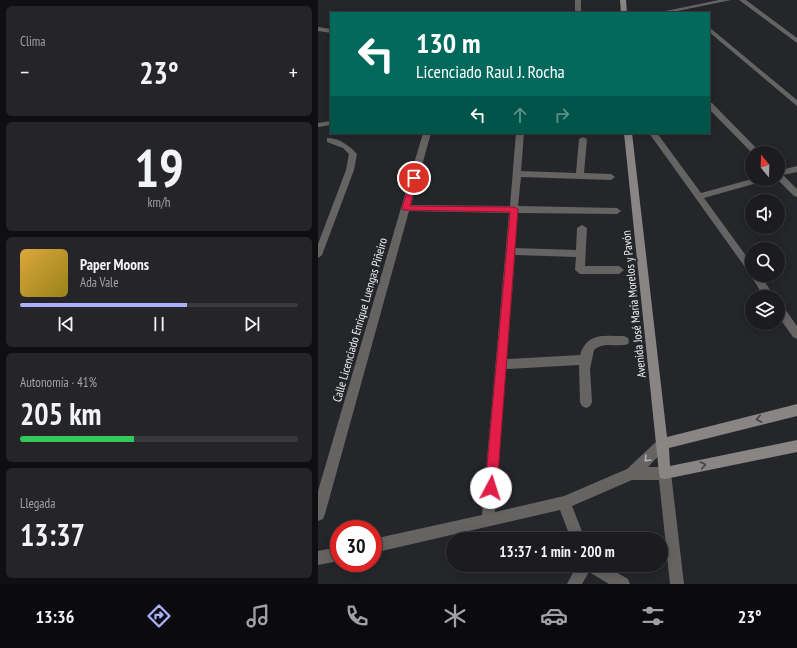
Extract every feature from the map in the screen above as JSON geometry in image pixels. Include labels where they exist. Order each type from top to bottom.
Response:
[{"type":"street","points":[[578,0],[578,12]]},
{"type":"street","points":[[623,0],[624,12]]},
{"type":"street","points":[[698,0],[704,4]]},
{"type":"street","points":[[664,12],[728,0]]},
{"type":"street","points":[[742,0],[797,40]]},
{"type":"street","points":[[685,8],[689,12]]},
{"type":"street","points":[[319,28],[330,25]]},
{"type":"street","points":[[319,28],[330,31]]},
{"type":"street","points":[[710,30],[797,104]]},
{"type":"street","points":[[710,106],[750,146]]},
{"type":"street","points":[[318,125],[330,123]]},
{"type":"street","name":"Calle Licenciado Enrique Luengas Piñeiro","points":[[318,514],[427,134]]},
{"type":"street","points":[[488,520],[520,134]]},
{"type":"street","name":"Avenida José María Morelos y Pavón","points":[[628,134],[665,473]]},
{"type":"street","points":[[654,134],[745,261]]},
{"type":"street","points":[[580,176],[583,139]]},
{"type":"street","points":[[785,172],[797,169]]},
{"type":"street","points":[[517,174],[611,177]]},
{"type":"street","points":[[785,181],[797,194]]},
{"type":"street","points":[[699,197],[745,184]]},
{"type":"street","points":[[406,208],[617,211]]},
{"type":"street","points":[[582,228],[580,270],[619,270]]},
{"type":"street","points":[[510,251],[580,254]]},
{"type":"street","points":[[785,318],[797,334]]},
{"type":"street","points":[[586,402],[584,360],[588,348],[595,343],[605,340],[624,341]]},
{"type":"street","points":[[501,364],[584,360]]},
{"type":"street","points":[[632,474],[662,444],[797,410]]},
{"type":"street","points":[[382,544],[564,502],[632,474],[665,473],[797,446]]},
{"type":"street","points":[[665,473],[677,584]]},
{"type":"street","points":[[564,502],[575,532]]},
{"type":"street","points":[[318,558],[330,556]]},
{"type":"street","points":[[574,584],[581,572]]},
{"type":"street","points":[[602,572],[623,584]]},
{"type":"lane","points":[[318,255],[350,170],[353,154],[345,146],[329,140]]},
{"type":"route","points":[[414,178],[406,208],[514,209],[491,488]]}]
